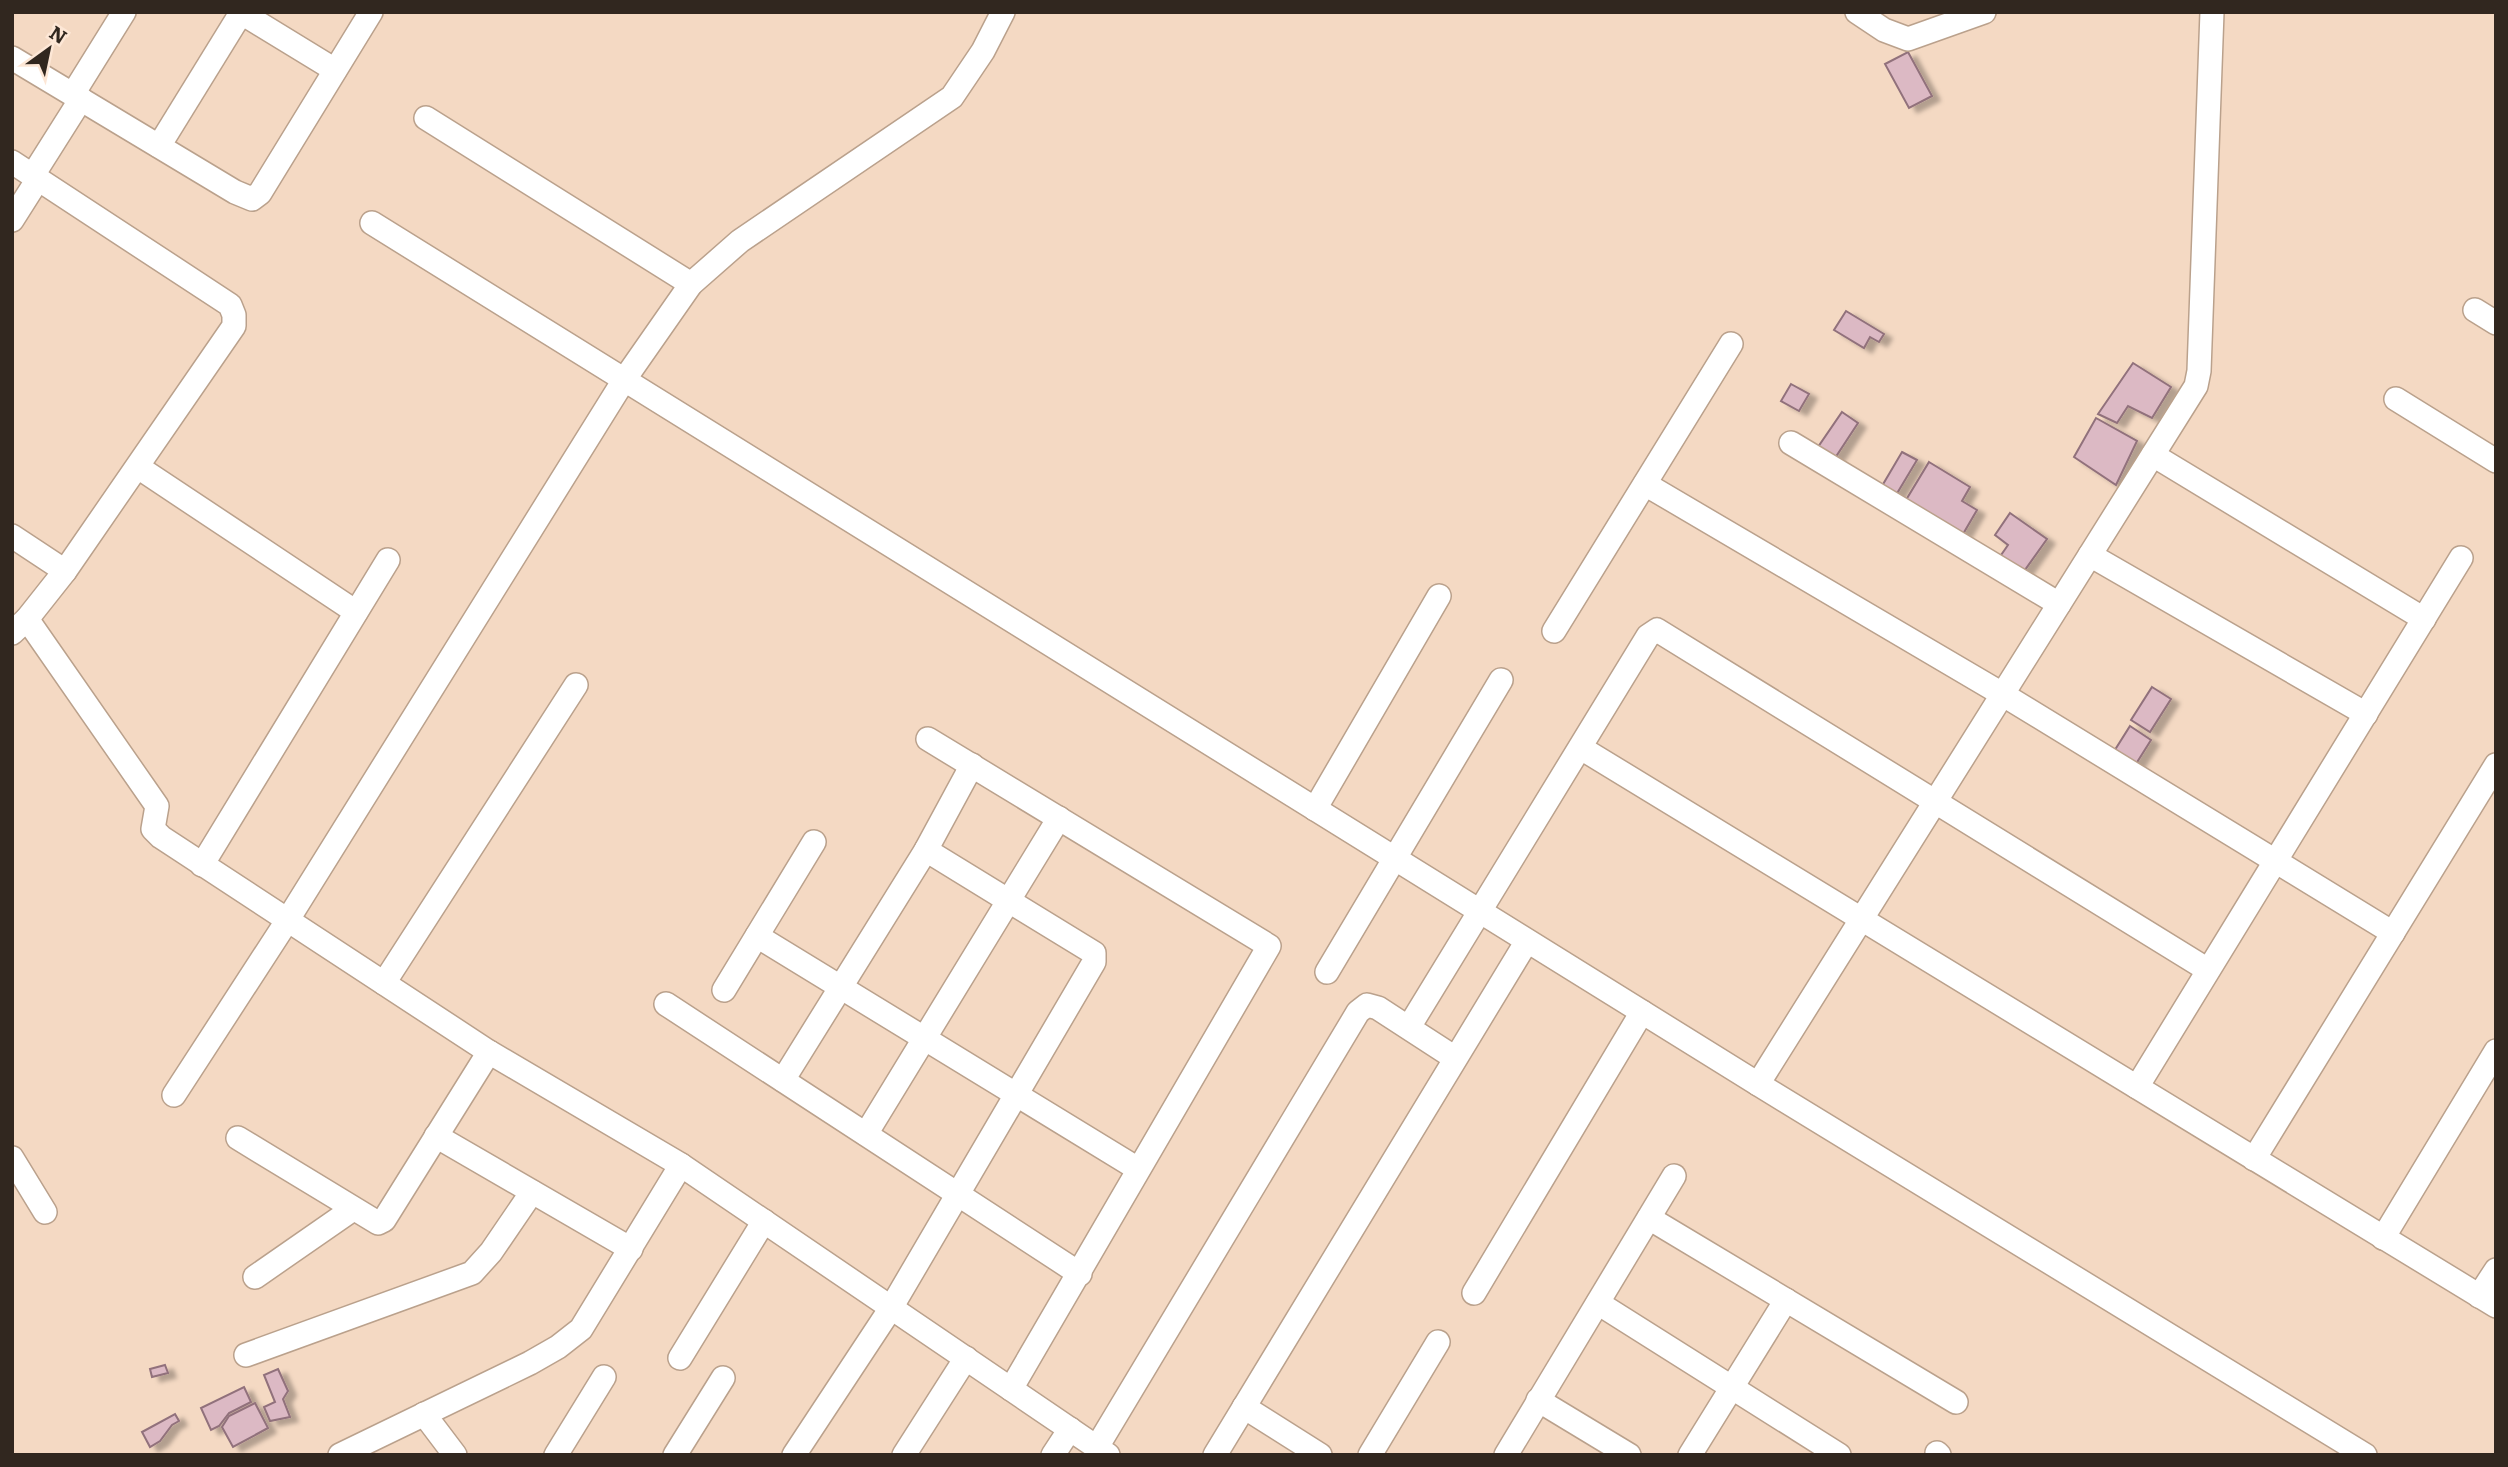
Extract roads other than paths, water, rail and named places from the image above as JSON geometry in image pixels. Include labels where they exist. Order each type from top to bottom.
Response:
[{"type":"street","points":[[12,220],[124,12]]},
{"type":"street","points":[[12,58],[235,192],[252,199],[260,193],[371,12]]},
{"type":"street","points":[[174,1095],[287,920],[624,380],[691,284],[740,241],[951,97],[983,51],[1003,12]]},
{"type":"street","points":[[1857,12],[1884,30],[1908,39],[1984,12]]},
{"type":"street","points":[[1758,1084],[2196,386],[2199,371],[2211,12]]},
{"type":"street","points":[[159,146],[241,13],[335,70]]},
{"type":"street","points":[[426,118],[691,284]]},
{"type":"street","points":[[12,162],[230,305],[233,315],[234,326],[138,467],[65,571],[20,626],[157,806],[153,829],[160,837],[202,865],[489,1052],[681,1166],[1102,1451],[1358,1012],[1367,1005],[1378,1008],[1455,1058]]},
{"type":"street","points":[[372,223],[1758,1084],[2365,1455]]},
{"type":"street","points":[[2475,310],[2496,323]]},
{"type":"street","points":[[1554,631],[1731,344]]},
{"type":"street","points":[[2396,399],[2496,461]]},
{"type":"street","points":[[1791,443],[2059,604]]},
{"type":"street","points":[[2153,455],[2424,619]]},
{"type":"street","points":[[138,467],[356,612]]},
{"type":"street","points":[[1645,484],[2002,694],[2393,933]]},
{"type":"street","points":[[14,542],[65,571]]},
{"type":"street","points":[[2090,555],[2366,714]]},
{"type":"street","points":[[2137,1087],[2461,558]]},
{"type":"street","points":[[202,865],[387,560]]},
{"type":"street","points":[[1315,809],[1439,596]]},
{"type":"street","points":[[1409,1027],[1648,636],[1657,630],[2208,970]]},
{"type":"street","points":[[1327,972],[1501,680]]},
{"type":"street","points":[[384,983],[576,685]]},
{"type":"street","points":[[928,739],[1269,946],[1011,1389]]},
{"type":"street","points":[[1581,748],[2487,1301],[2496,1270]]},
{"type":"street","points":[[783,1080],[926,850],[971,765]]},
{"type":"street","points":[[2253,1159],[2496,765]]},
{"type":"street","points":[[866,1134],[1059,818]]},
{"type":"street","points":[[724,990],[814,842]]},
{"type":"street","points":[[794,1455],[891,1308],[1014,1094],[1094,962],[1094,953],[926,850]]},
{"type":"street","points":[[757,936],[1138,1169]]},
{"type":"street","points":[[1215,1455],[1527,941]]},
{"type":"street","points":[[666,1004],[1080,1274]]},
{"type":"street","points":[[1474,1293],[1642,1012]]},
{"type":"street","points":[[2383,1238],[2496,1051]]},
{"type":"street","points":[[239,1139],[378,1223],[384,1220],[489,1052]]},
{"type":"street","points":[[436,1136],[631,1249]]},
{"type":"street","points":[[12,1158],[45,1212]]},
{"type":"street","points":[[340,1455],[530,1363],[558,1347],[580,1329],[681,1166]]},
{"type":"street","points":[[1506,1455],[1674,1176]]},
{"type":"street","points":[[246,1355],[472,1273],[491,1252],[532,1192]]},
{"type":"street","points":[[256,1277],[353,1209]]},
{"type":"street","points":[[1649,1218],[1956,1402]]},
{"type":"street","points":[[680,1359],[764,1221]]},
{"type":"street","points":[[1690,1455],[1786,1300]]},
{"type":"street","points":[[1598,1303],[1839,1455]]},
{"type":"street","points":[[1370,1455],[1437,1342]]},
{"type":"street","points":[[904,1455],[966,1358]]},
{"type":"street","points":[[556,1455],[604,1377]]},
{"type":"street","points":[[675,1455],[723,1378]]},
{"type":"street","points":[[1538,1400],[1629,1455]]},
{"type":"street","points":[[1244,1407],[1320,1455]]},
{"type":"street","points":[[424,1414],[454,1455]]},
{"type":"street","points":[[1053,1455],[1070,1429]]}]
